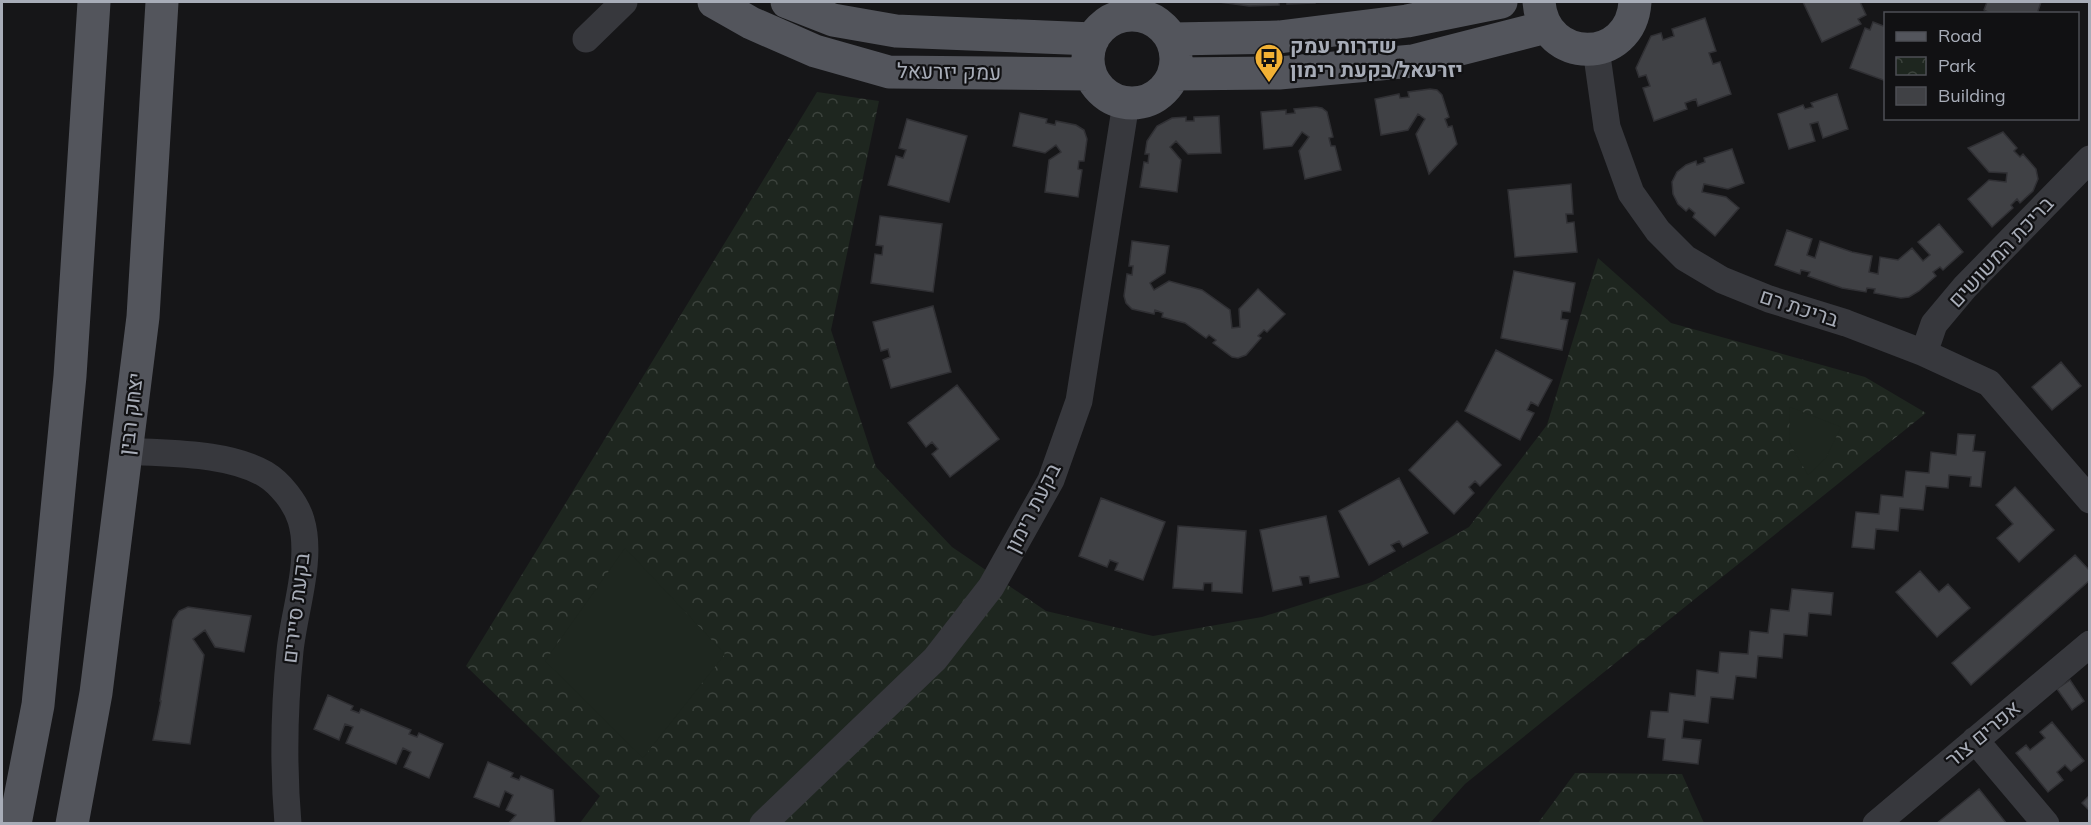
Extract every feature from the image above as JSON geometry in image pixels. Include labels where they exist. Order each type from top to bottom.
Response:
[{"type":"main road","points":[[15,824],[38,705],[69,388],[94,2]]},
{"type":"main road","name":"יצחק רבין","points":[[72,824],[96,693],[143,317],[162,2]]},
{"type":"main road","name":"עמק יזרעאל","points":[[714,2],[751,23],[815,51],[889,72],[1090,74]]},
{"type":"main road","name":"עמק יזרעאל","points":[[787,2],[833,20],[896,31],[1093,39]]},
{"type":"main road","points":[[1172,39],[1279,37],[1407,21],[1502,2]]},
{"type":"main road","points":[[1174,75],[1279,73],[1413,61],[1543,14],[1556,38],[1568,46],[1582,50],[1596,49],[1614,41],[1628,28],[1637,2]]},
{"type":"main road","points":[[1139,8],[1158,23],[1172,39],[1177,56],[1174,75],[1170,83],[1155,97],[1137,104],[1115,100],[1104,94],[1090,74],[1088,56],[1093,39],[1107,23],[1139,8]]},
{"type":"street","points":[[586,39],[624,2]]},
{"type":"street","name":"בריכת רם","points":[[1596,49],[1607,127],[1631,193],[1658,231],[1686,258],[1722,280],[1768,299],[1846,323],[1924,353],[1989,383],[2090,500]]},
{"type":"street","name":"בקעת רימון","points":[[763,824],[935,659],[991,586],[1052,480],[1079,400],[1126,103]]},
{"type":"street","name":"בריכת המשושים","points":[[1924,353],[1934,324],[1965,287],[2090,159]]},
{"type":"street","name":"בקעת סיירים","points":[[126,452],[198,456],[238,463],[266,475],[288,495],[301,520],[305,551],[290,649],[283,726],[288,824]]},
{"type":"street","name":"אפרים צור","points":[[1876,824],[2090,644]]},
{"type":"street","points":[[1975,740],[2046,824]]},
{"type":"green space","points":[[817,92],[879,101],[831,330],[876,467],[952,547],[1046,611],[1153,636],[1262,617],[1372,582],[1469,527],[1547,425],[1598,258],[1671,323],[1865,377],[1926,413],[1465,784],[1430,823],[580,823],[600,796],[466,666]]},
{"type":"green space","points":[[1790,407],[1841,427],[1826,458],[1808,475],[1789,442]]},
{"type":"green space","points":[[625,548],[725,654],[643,758],[545,661]]},
{"type":"green space","points":[[1575,773],[1682,774],[1704,823],[1538,823]]},
{"type":"building","points":[[1219,2],[1279,2],[1279,5],[1249,6]]},
{"type":"building","points":[[1287,2],[1315,2],[1315,3],[1287,4]]},
{"type":"building","points":[[1803,2],[1860,2],[1866,15],[1858,19],[1861,24],[1822,42]]},
{"type":"building","points":[[1987,2],[2041,2],[2038,12],[1988,12],[1984,10]]},
{"type":"building","points":[[1705,18],[1716,51],[1709,53],[1713,64],[1720,62],[1731,94],[1698,106],[1696,99],[1685,103],[1687,109],[1654,121],[1643,88],[1650,86],[1646,75],[1639,77],[1636,68],[1651,36],[1661,33],[1663,40],[1674,36],[1672,29]]},
{"type":"building","points":[[1873,22],[1884,26],[1884,80],[1850,68],[1865,28],[1870,30]]},
{"type":"building","points":[[1437,90],[1442,95],[1449,117],[1445,119],[1448,127],[1452,126],[1457,144],[1429,174],[1416,134],[1425,119],[1418,114],[1408,130],[1381,135],[1375,99],[1399,94],[1400,98],[1409,97],[1408,92]]},
{"type":"building","points":[[1837,94],[1848,129],[1823,138],[1818,122],[1810,124],[1815,141],[1789,149],[1778,114],[1803,105],[1805,109],[1813,107],[1811,103]]},
{"type":"building","points":[[1316,107],[1327,112],[1333,137],[1329,138],[1331,146],[1335,146],[1341,170],[1305,179],[1299,151],[1309,137],[1302,132],[1292,146],[1264,149],[1261,112],[1286,110],[1286,114],[1295,113],[1294,109]]},
{"type":"building","points":[[1020,113],[1047,119],[1046,123],[1055,125],[1056,121],[1076,125],[1084,130],[1087,139],[1084,161],[1079,161],[1078,169],[1082,170],[1078,197],[1045,192],[1049,160],[1061,152],[1056,145],[1045,153],[1013,146]]},
{"type":"building","points":[[1219,116],[1221,153],[1188,154],[1176,141],[1170,147],[1181,160],[1177,192],[1140,187],[1144,162],[1148,163],[1149,154],[1145,154],[1147,141],[1157,126],[1172,118],[1186,117],[1186,121],[1194,121],[1194,117]]},
{"type":"building","points":[[907,119],[967,136],[949,202],[888,185],[896,156],[903,158],[906,150],[899,148]]},
{"type":"building","points":[[2003,132],[2017,148],[2014,151],[2020,157],[2023,154],[2036,169],[2038,179],[2033,191],[2020,203],[2017,199],[2011,205],[2013,208],[1992,227],[1968,199],[1989,180],[2006,182],[2007,173],[1989,172],[1968,148]]},
{"type":"building","points":[[1732,149],[1744,183],[1728,189],[1704,184],[1702,192],[1726,197],[1739,208],[1715,236],[1693,217],[1695,213],[1689,208],[1686,211],[1678,204],[1673,194],[1672,182],[1677,172],[1686,165],[1696,161],[1697,165],[1705,162],[1704,158]]},
{"type":"building","points":[[1571,184],[1573,214],[1566,214],[1567,223],[1574,222],[1577,252],[1515,257],[1508,190]]},
{"type":"building","points":[[880,216],[942,224],[933,292],[871,283],[875,254],[882,255],[883,246],[876,245]]},
{"type":"building","points":[[1939,224],[1963,252],[1943,270],[1940,267],[1933,272],[1936,276],[1909,297],[1901,298],[1874,293],[1875,289],[1867,288],[1866,292],[1842,288],[1808,276],[1810,272],[1801,270],[1800,274],[1775,265],[1787,230],[1812,239],[1807,255],[1815,258],[1820,241],[1872,256],[1869,272],[1878,274],[1880,257],[1898,260],[1912,248],[1923,261],[1930,255],[1918,242]]},
{"type":"building","points":[[1132,241],[1169,246],[1165,273],[1150,283],[1154,290],[1169,281],[1202,290],[1230,310],[1232,328],[1240,327],[1239,309],[1258,289],[1285,314],[1267,332],[1264,330],[1258,336],[1261,338],[1246,355],[1238,358],[1232,357],[1213,343],[1216,340],[1209,335],[1206,338],[1185,323],[1162,317],[1163,313],[1155,310],[1154,314],[1132,309],[1126,303],[1124,296],[1127,274],[1132,275],[1133,266],[1129,266]]},
{"type":"building","points":[[1514,271],[1575,283],[1570,312],[1562,311],[1561,319],[1568,320],[1562,350],[1501,338]]},
{"type":"building","points":[[933,306],[951,372],[891,388],[883,360],[890,357],[888,349],[881,351],[873,322]]},
{"type":"building","points":[[1496,350],[1552,380],[1538,406],[1531,402],[1527,410],[1534,413],[1520,440],[1465,411]]},
{"type":"building","points":[[2061,362],[2081,386],[2052,410],[2032,387]]},
{"type":"building","points":[[957,385],[999,439],[950,477],[932,454],[938,449],[932,442],[926,447],[908,423]]},
{"type":"building","points":[[1457,421],[1501,465],[1480,486],[1475,481],[1469,487],[1474,493],[1454,514],[1409,470]]},
{"type":"building","points":[[1958,434],[1975,435],[1973,451],[1985,452],[1981,487],[1970,486],[1971,477],[1949,475],[1948,488],[1926,486],[1923,510],[1900,508],[1898,531],[1876,529],[1874,549],[1852,547],[1856,512],[1879,514],[1881,495],[1903,497],[1906,471],[1929,473],[1931,452],[1956,455]]},
{"type":"building","points":[[1399,478],[1428,533],[1403,547],[1399,541],[1391,545],[1395,551],[1369,565],[1339,511]]},
{"type":"building","points":[[2015,487],[2054,530],[2019,562],[1997,538],[2013,524],[1996,505]]},
{"type":"building","points":[[1101,498],[1165,522],[1143,580],[1115,570],[1118,563],[1110,560],[1107,567],[1079,556]]},
{"type":"building","points":[[1326,516],[1339,577],[1310,583],[1309,576],[1300,577],[1302,585],[1273,591],[1260,530]]},
{"type":"building","points":[[1178,526],[1246,531],[1242,593],[1212,591],[1212,583],[1204,583],[1203,590],[1173,588]]},
{"type":"building","points":[[2075,555],[2090,571],[2090,580],[1971,685],[1952,663]]},
{"type":"building","points":[[1920,571],[1939,592],[1948,584],[1970,608],[1937,637],[1896,592]]},
{"type":"building","points":[[1792,589],[1833,593],[1831,615],[1809,613],[1807,636],[1784,634],[1782,658],[1758,656],[1756,678],[1736,676],[1733,699],[1711,697],[1708,723],[1684,720],[1682,738],[1701,740],[1698,764],[1663,760],[1665,739],[1648,737],[1651,711],[1668,712],[1670,693],[1695,696],[1697,670],[1718,673],[1720,652],[1748,654],[1750,631],[1768,633],[1771,609],[1789,611]]},
{"type":"building","points":[[188,607],[251,616],[244,652],[215,647],[205,630],[193,639],[204,655],[190,744],[153,740],[173,620],[179,611]]},
{"type":"building","points":[[2070,680],[2084,701],[2072,710],[2057,689]]},
{"type":"building","points":[[328,695],[353,706],[351,710],[359,713],[361,709],[411,730],[409,734],[417,737],[419,733],[443,744],[429,778],[404,767],[411,752],[403,748],[396,764],[346,743],[353,727],[345,724],[339,740],[314,729]]},
{"type":"building","points":[[2052,722],[2084,761],[2071,771],[2065,765],[2057,772],[2063,780],[2048,792],[2016,753],[2026,745],[2030,750],[2045,738],[2040,732]]},
{"type":"building","points":[[488,762],[513,773],[511,777],[519,780],[521,776],[553,790],[555,824],[508,824],[516,815],[506,810],[513,795],[505,791],[499,807],[474,797]]},
{"type":"building","points":[[1979,789],[2007,824],[1936,824]]},
{"type":"building","points":[[2090,795],[2090,811],[2082,803]]},
{"type":"place","name":"שדרות עמק יזרעאל/בקעת רימון","points":[[1269,84]]}]
